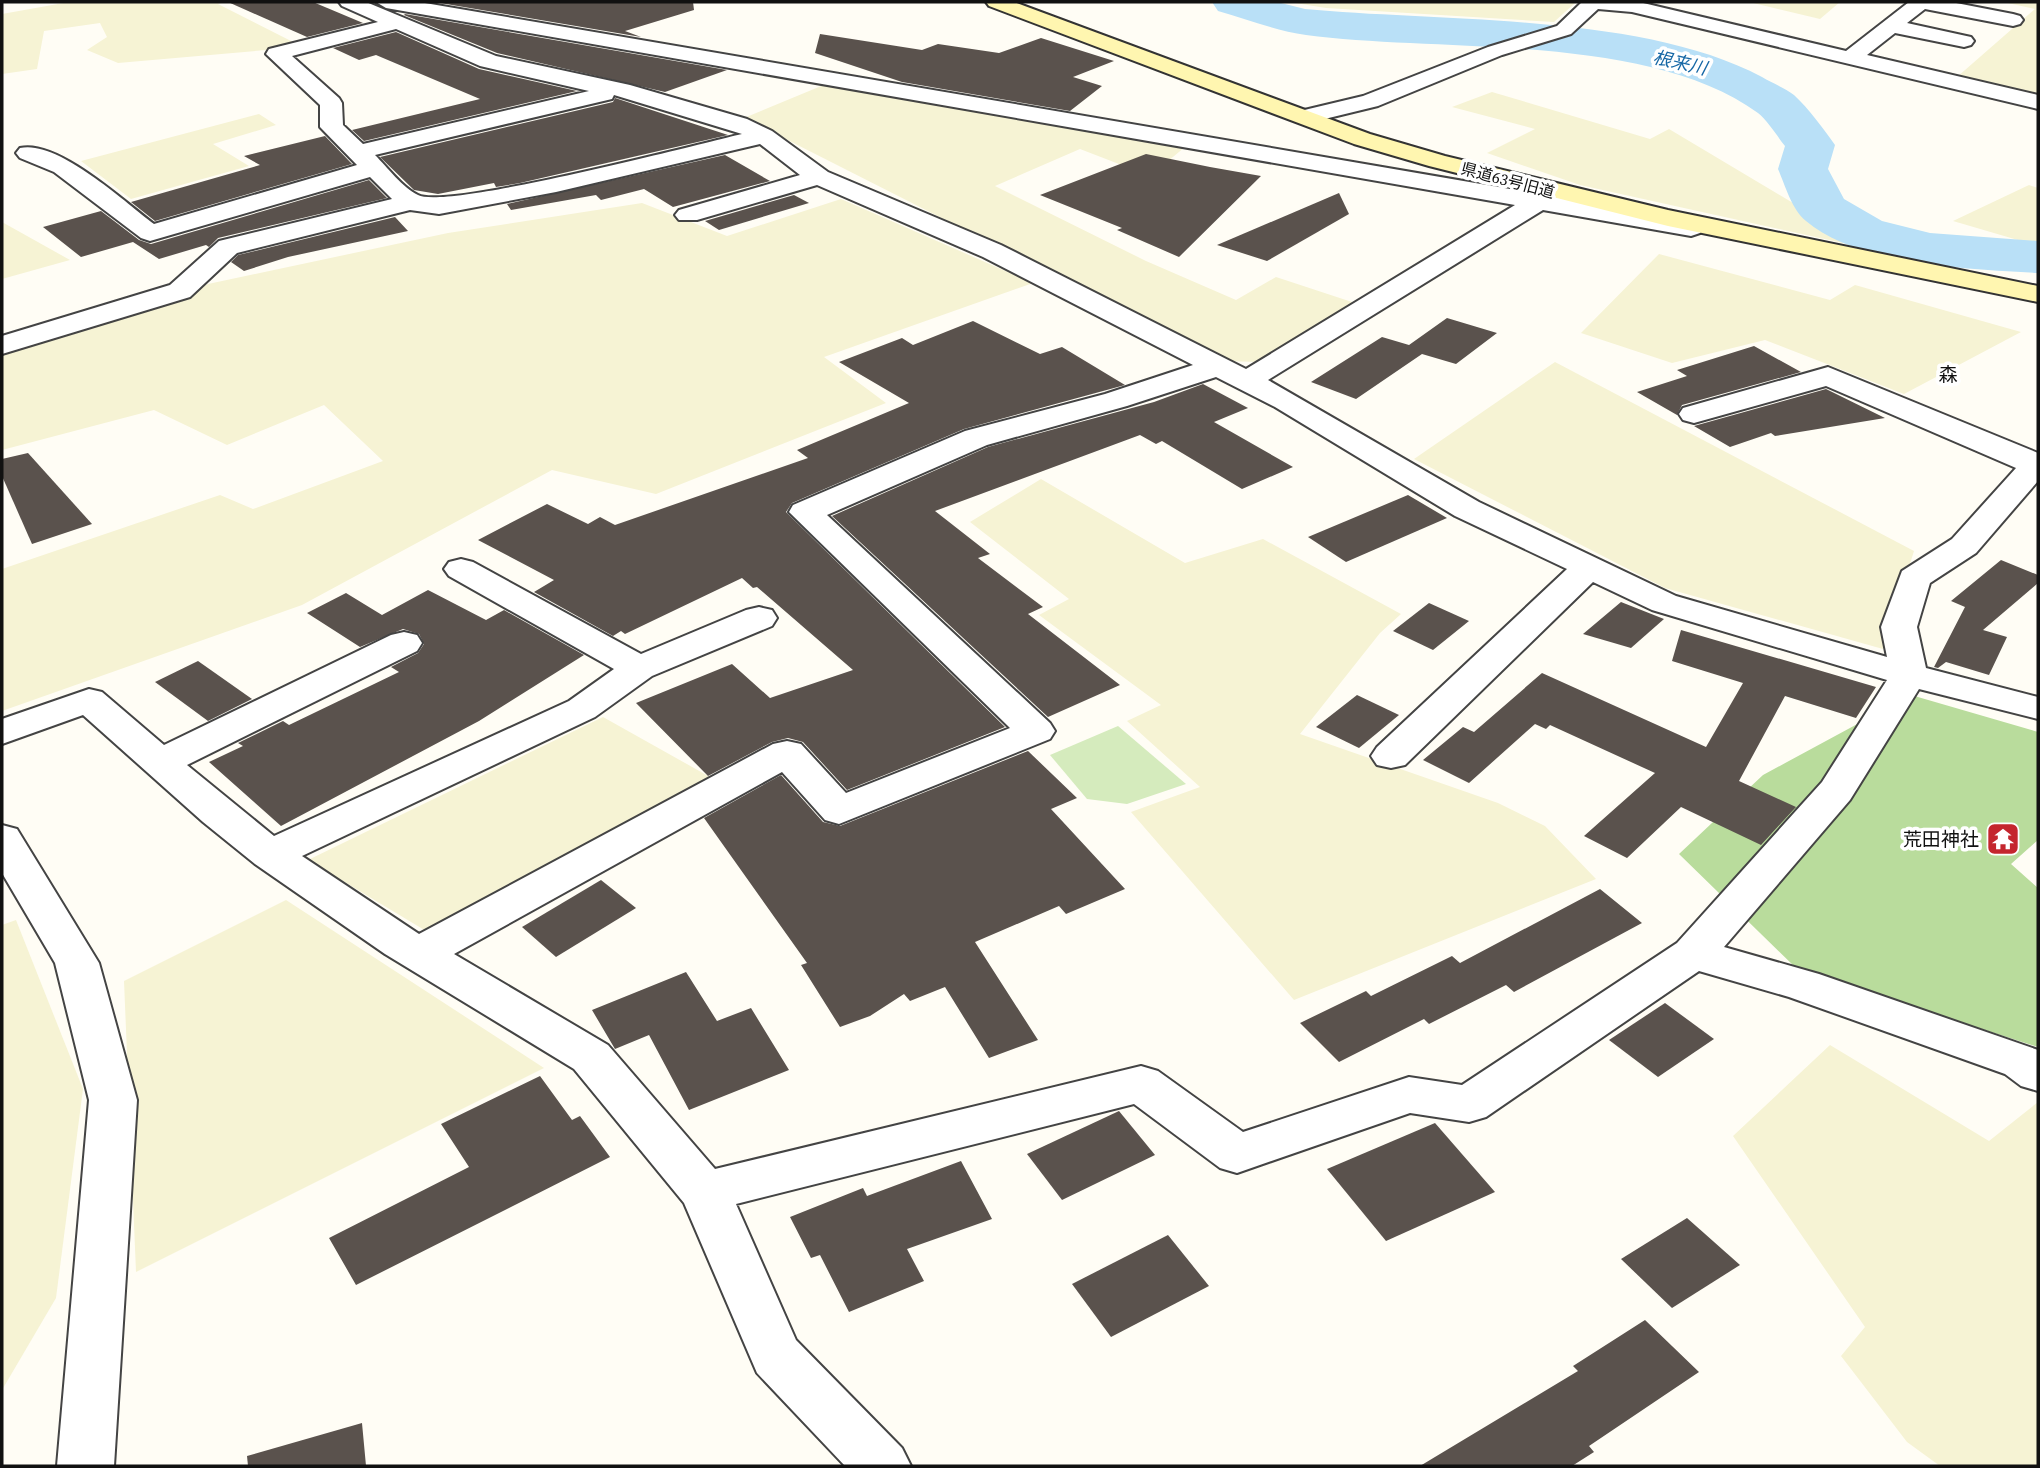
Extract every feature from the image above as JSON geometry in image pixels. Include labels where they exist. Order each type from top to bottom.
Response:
[{"type":"street","points":[[349,2],[393,12],[463,14],[1546,197]]},
{"type":"street","points":[[463,14],[492,2]]},
{"type":"street","name":"県道63号旧道","points":[[996,2],[1362,139],[1546,197],[2038,295]]},
{"type":"street","points":[[1304,117],[1395,93],[1495,51],[1564,30],[1593,2],[1657,11],[2038,102]]},
{"type":"street","points":[[1850,58],[1922,2],[2013,20]]},
{"type":"street","points":[[410,202],[332,127],[331,103],[277,54],[393,12],[488,61],[622,90],[739,124],[764,136],[819,177],[992,251],[1286,401],[1467,509],[1664,603],[1909,675],[2038,708]]},
{"type":"street","points":[[1891,26],[1964,41]]},
{"type":"street","points":[[28,153],[62,167],[150,233],[312,188],[366,160],[622,90]]},
{"type":"street","points":[[2,345],[180,291],[228,247],[410,202],[439,206],[543,187],[618,173],[764,136]]},
{"type":"street","points":[[688,215],[819,177]]},
{"type":"street","points":[[419,954],[787,753],[839,811],[1036,732],[805,512],[976,438],[1116,400],[1232,374],[1546,197]]},
{"type":"street","points":[[705,1192],[1141,1084],[1237,1154],[1409,1094],[1469,1104],[1693,954],[1836,791],[1909,675],[1899,627],[1914,578],[1964,547],[2036,463],[1828,376],[1694,414]]},
{"type":"street","points":[[1391,756],[1589,567]]},
{"type":"street","points":[[461,569],[639,668]]},
{"type":"street","points":[[270,854],[582,709],[639,668],[759,618]]},
{"type":"street","points":[[161,762],[404,643]]},
{"type":"street","points":[[2,732],[89,700],[217,813],[270,854],[419,954],[591,1057],[705,1192],[776,1356],[882,1466]]},
{"type":"street","points":[[2,839],[77,963],[113,1100],[86,1466]]},
{"type":"street","points":[[1693,954],[1803,985],[2022,1062],[2038,1073]]},
{"type":"shaded area","points":[[69,2],[224,2],[218,4],[295,43],[266,50],[118,63],[87,50],[107,37],[100,23],[44,31],[37,69],[2,74],[2,14]]},
{"type":"shaded area","points":[[1289,2],[1575,3],[1554,22],[1326,8]]},
{"type":"shaded area","points":[[1749,2],[1840,2],[1820,19]]},
{"type":"shaded area","points":[[2003,2],[2038,2],[2038,96],[1957,77],[2035,9]]},
{"type":"shaded area","points":[[826,84],[1185,147],[1150,176],[1080,149],[995,186],[1146,261],[1236,300],[1276,277],[1355,303],[1258,362],[1224,361],[744,118]]},
{"type":"shaded area","points":[[1492,92],[1650,139],[1669,129],[1870,249],[1580,185],[1487,153],[1535,129],[1452,107]]},
{"type":"shaded area","points":[[259,114],[276,125],[213,144],[249,166],[131,199],[81,161]]},
{"type":"shaded area","points":[[2029,185],[2038,188],[2038,243],[2028,243],[1953,221]]},
{"type":"shaded area","points":[[841,199],[1033,283],[824,357],[886,403],[656,494],[552,470],[302,605],[2,711],[2,569],[220,495],[253,509],[383,461],[324,405],[227,445],[154,410],[2,450],[2,352],[151,308],[208,284],[448,233],[642,203],[727,236]]},
{"type":"shaded area","points":[[2,222],[70,260],[2,279]]},
{"type":"shaded area","points":[[1659,254],[1830,300],[1855,285],[2021,332],[1904,394],[1765,340],[1672,363],[1581,333]]},
{"type":"shaded area","points":[[1555,362],[1914,551],[1883,649],[1665,588],[1414,459]]},
{"type":"shaded area","points":[[1041,479],[1185,563],[1263,539],[1401,614],[1380,633],[1300,734],[1498,803],[1545,826],[1596,879],[1294,1000],[1131,812],[1200,787],[1127,721],[1161,705],[1039,615],[1069,599],[970,522]]},
{"type":"shaded area","points":[[603,717],[710,777],[426,931],[308,860]]},
{"type":"shaded area","points":[[286,900],[544,1068],[136,1272],[124,981]]},
{"type":"shaded area","points":[[16,920],[83,1089],[56,1298],[2,1390],[2,925]]},
{"type":"shaded area","points":[[1830,1045],[1989,1141],[2038,1102],[2038,1466],[1940,1466],[1907,1442],[1841,1356],[1865,1327],[1733,1136]]},
{"type":"green space","points":[[1911,695],[2038,732],[2038,840],[2011,864],[2038,888],[2038,1047],[1798,970],[1679,854],[1763,775]]},
{"type":"green space","points":[[1118,726],[1186,784],[1127,804],[1087,799],[1050,755]]},
{"type":"building","points":[[228,2],[313,2],[363,23],[307,37]]},
{"type":"building","points":[[434,2],[693,2],[694,10],[625,31],[641,37]]},
{"type":"building","points":[[404,15],[727,70],[665,92],[497,53]]},
{"type":"building","points":[[396,32],[479,69],[577,91],[364,141],[352,130],[480,99],[376,55],[359,60],[333,48]]},
{"type":"building","points":[[820,34],[922,50],[938,44],[999,53],[1041,38],[1114,61],[1073,77],[1102,86],[1070,111],[902,82],[815,53]]},
{"type":"building","points":[[615,98],[728,135],[520,183],[496,187],[494,183],[438,194],[414,190],[380,157],[613,102]]},
{"type":"building","points":[[325,136],[352,164],[155,221],[131,202],[260,165],[244,156]]},
{"type":"building","points":[[1146,154],[1261,176],[1179,257],[1117,230],[1122,228],[1040,195]]},
{"type":"building","points":[[725,155],[770,181],[673,207],[644,189],[601,200],[596,195],[511,210],[507,204]]},
{"type":"building","points":[[369,180],[387,198],[218,238],[209,247],[206,245],[159,259],[133,242],[81,257],[43,227],[101,211],[139,240],[151,244]]},
{"type":"building","points":[[1339,193],[1349,214],[1267,261],[1217,245]]},
{"type":"building","points":[[794,195],[809,203],[719,230],[705,221]]},
{"type":"building","points":[[395,217],[408,231],[288,257],[244,271],[231,262],[238,255]]},
{"type":"building","points":[[1447,318],[1497,333],[1456,364],[1422,354],[1356,399],[1311,382],[1382,337],[1409,345]]},
{"type":"building","points":[[973,321],[1040,354],[1062,347],[1125,385],[964,429],[792,503],[786,512],[1005,727],[847,790],[803,742],[788,738],[772,742],[708,776],[636,703],[732,664],[770,698],[853,670],[757,587],[753,588],[742,578],[625,634],[621,631],[613,636],[534,592],[554,580],[478,540],[547,504],[588,524],[600,517],[615,525],[808,458],[797,450],[909,403],[839,362],[902,338],[913,345]]},
{"type":"building","points":[[1754,346],[1801,372],[1682,405],[1677,415],[1637,392],[1687,376],[1677,370]]},
{"type":"building","points":[[1203,384],[1248,408],[1214,422],[1293,467],[1242,489],[1162,441],[1156,444],[1140,435],[935,511],[990,554],[978,558],[1043,607],[1028,614],[1120,685],[1048,717],[832,516],[988,447],[1154,402]]},
{"type":"building","points":[[1826,389],[1885,418],[1775,436],[1771,433],[1730,447],[1694,426]]},
{"type":"building","points":[[28,453],[92,524],[32,544],[2,476],[2,459]]},
{"type":"building","points":[[1408,495],[1447,518],[1346,562],[1308,537]]},
{"type":"building","points":[[2001,560],[2038,575],[2038,583],[1983,630],[2007,637],[1989,675],[1946,662],[1938,668],[1934,667],[1965,607],[1951,601]]},
{"type":"building","points":[[428,590],[486,620],[504,610],[584,655],[479,721],[281,826],[209,762],[243,746],[238,743],[283,721],[289,725],[399,672],[391,667],[418,653],[424,644],[419,634],[403,629],[360,647],[307,613],[346,593],[382,615]]},
{"type":"building","points":[[1621,602],[1664,619],[1631,648],[1583,634]]},
{"type":"building","points":[[1429,603],[1469,621],[1433,650],[1393,631]]},
{"type":"building","points":[[1681,630],[1876,687],[1856,718],[1785,696],[1739,781],[1796,807],[1761,845],[1681,807],[1627,858],[1584,836],[1655,773],[1550,725],[1546,729],[1535,724],[1469,783],[1423,760],[1463,727],[1474,732],[1542,673],[1706,747],[1743,683],[1672,661]]},
{"type":"building","points":[[198,661],[252,699],[208,721],[155,682]]},
{"type":"building","points":[[1357,695],[1399,715],[1359,748],[1316,727]]},
{"type":"building","points":[[1028,751],[1077,798],[1051,809],[1125,889],[1066,914],[1059,906],[975,942],[1038,1040],[989,1058],[945,987],[910,1001],[904,994],[870,1016],[840,1027],[801,965],[807,963],[704,818],[781,775],[823,822],[840,826]]},
{"type":"building","points":[[601,880],[636,908],[556,957],[522,927]]},
{"type":"building","points":[[1600,889],[1642,923],[1514,992],[1506,985],[1429,1024],[1424,1019],[1339,1062],[1300,1023],[1366,991],[1371,996],[1452,956],[1460,963]]},
{"type":"building","points":[[686,972],[717,1021],[751,1008],[789,1070],[689,1110],[649,1035],[615,1049],[592,1010]]},
{"type":"building","points":[[1665,1003],[1714,1039],[1658,1077],[1609,1040]]},
{"type":"building","points":[[540,1076],[572,1120],[580,1116],[610,1157],[356,1285],[329,1238],[469,1167],[441,1124]]},
{"type":"building","points":[[1119,1111],[1155,1155],[1062,1200],[1027,1154]]},
{"type":"building","points":[[1435,1123],[1495,1192],[1386,1241],[1327,1169]]},
{"type":"building","points":[[961,1161],[992,1219],[907,1249],[924,1281],[849,1312],[820,1255],[811,1258],[790,1217],[863,1188],[867,1196]]},
{"type":"building","points":[[1687,1218],[1740,1265],[1672,1308],[1621,1259]]},
{"type":"building","points":[[1168,1235],[1209,1286],[1111,1337],[1072,1284]]},
{"type":"building","points":[[1645,1320],[1699,1372],[1589,1446],[1594,1452],[1572,1466],[1420,1466],[1578,1371],[1573,1366]]},
{"type":"building","points":[[362,1423],[366,1466],[248,1466],[247,1456]]},
{"type":"waterway","name":"根来川","points":[[1233,2],[1305,22],[1581,43],[1656,55],[1723,75],[1776,104],[1810,145],[1803,169],[1823,209],[1863,232],[1929,249],[2038,257]]},
{"type":"place","name":"荒田神社","points":[[2003,839]]},
{"type":"district","name":"森","points":[[1948,374]]}]
